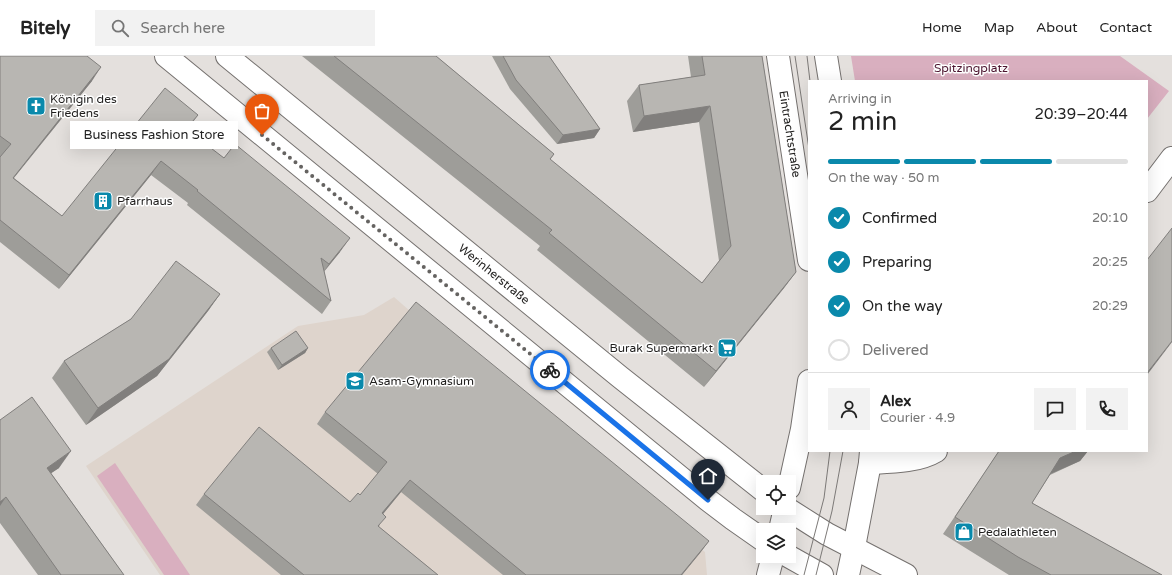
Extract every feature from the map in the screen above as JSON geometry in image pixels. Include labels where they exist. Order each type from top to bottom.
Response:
[{"type":"main road","points":[[166,56],[708,500],[733,520],[756,535]]},
{"type":"main road","name":"Werinherstraße","points":[[227,56],[620,377],[756,484]]},
{"type":"main road","name":"Eintrachtstraße","points":[[778,56],[808,253]]},
{"type":"main road","points":[[826,56],[830,80]]},
{"type":"main road","points":[[1148,190],[1172,158]]},
{"type":"main road","points":[[792,475],[802,429],[808,388]]},
{"type":"main road","points":[[848,575],[871,457],[899,461],[928,456],[934,452]]},
{"type":"main road","points":[[796,514],[822,531],[906,575]]},
{"type":"main road","points":[[796,560],[822,575]]},
{"type":"main road","points":[[768,575],[771,563]]},
{"type":"shaded area","name":"Asam-Gymnasium","points":[[394,297],[426,325],[705,552],[707,575],[160,575],[86,466],[298,326],[364,315]]},
{"type":"green space","name":"Spitzingplatz","points":[[851,56],[1120,56],[1169,91],[1148,118],[1148,80],[855,80]]},
{"type":"green space","points":[[115,463],[190,575],[164,575],[97,476]]},
{"type":"building","points":[[0,56],[87,56],[101,67],[13,178],[62,216],[165,88],[198,115],[186,129],[224,158],[235,144],[350,238],[329,264],[321,258],[331,301],[161,161],[69,275],[0,220],[0,157],[11,144],[0,136]]},
{"type":"building","points":[[334,56],[436,56],[554,154],[550,159],[702,283],[731,246],[710,106],[644,116],[639,85],[705,75],[702,56],[762,56],[796,272],[716,371],[549,233],[552,230]]},
{"type":"building","points":[[503,56],[549,56],[600,129],[563,135],[516,80]]},
{"type":"building","points":[[1172,228],[1172,341],[1148,372],[1148,259]]},
{"type":"building","points":[[176,261],[220,294],[169,359],[98,408],[64,361],[131,319]]},
{"type":"building","points":[[416,302],[709,541],[681,575],[526,575],[410,480],[382,513],[386,517],[378,526],[438,575],[304,575],[204,494],[259,427],[350,502],[358,493],[360,495],[387,462],[325,412]]},
{"type":"building","points":[[296,331],[308,348],[282,365],[271,348]]},
{"type":"building","points":[[32,397],[71,451],[47,468],[124,575],[61,575],[6,497],[0,502],[0,420]]},
{"type":"building","points":[[998,452],[1074,452],[1060,458],[1032,503],[1162,575],[1051,575],[1018,557],[955,517]]},
{"type":"tram line","points":[[795,56],[808,142]]},
{"type":"tram line","points":[[807,56],[810,80]]},
{"type":"tram line","points":[[804,575],[824,498],[830,452]]},
{"type":"tram line","points":[[816,575],[832,511],[843,452]]},
{"type":"way so far","points":[[262,135],[550,370]]},
{"type":"place","name":"Königin des Friedens","points":[[36,106]]},
{"type":"place","name":"Business Fashion Store","points":[[262,135]]},
{"type":"place","name":"Pfarrhaus","points":[[103,201]]},
{"type":"place","name":"Burak Supermarkt","points":[[727,348]]},
{"type":"place","name":"Asam-Gymnasium","points":[[355,381]]},
{"type":"place","name":"Pedalathleten","points":[[964,532]]},
{"type":"route","points":[[550,370],[708,500]]}]
